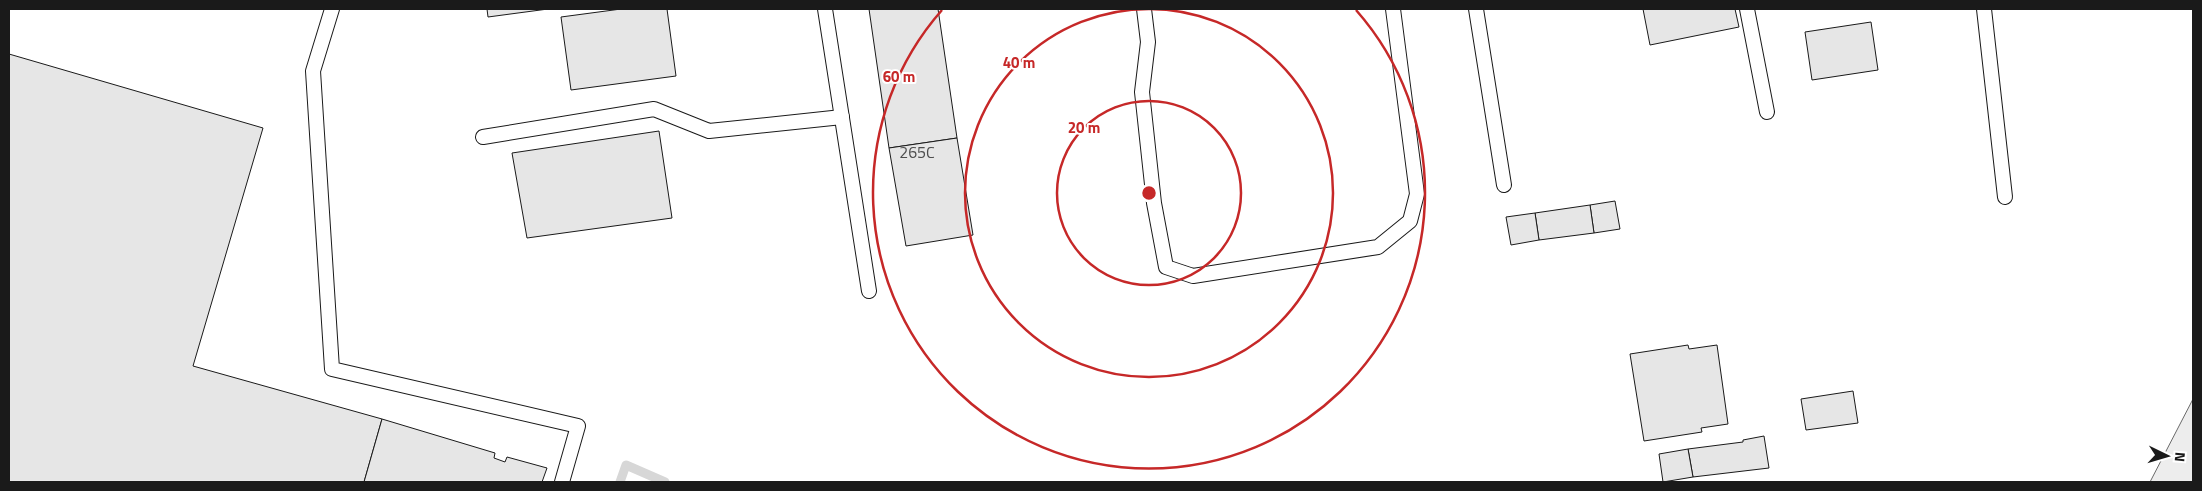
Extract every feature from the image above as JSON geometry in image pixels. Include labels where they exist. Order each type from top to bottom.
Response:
[{"type":"lane","points":[[332,9],[313,71],[332,369],[578,426],[562,482]]},
{"type":"lane","points":[[825,9],[869,291]]},
{"type":"lane","points":[[1144,9],[1148,42],[1142,92],[1154,204],[1166,267],[1193,276],[1378,247],[1410,221],[1418,194],[1393,9]]},
{"type":"lane","points":[[1476,9],[1504,185]]},
{"type":"lane","points":[[1747,9],[1767,112]]},
{"type":"lane","points":[[1984,9],[2005,197]]},
{"type":"lane","points":[[483,137],[654,109],[709,130],[842,117]]},
{"type":"shaded area","points":[[2193,399],[2193,482],[2150,482]]},
{"type":"building","points":[[487,9],[548,9],[488,17]]},
{"type":"building","points":[[621,9],[667,9],[676,76],[571,90],[561,17]]},
{"type":"building","points":[[869,9],[938,9],[957,138],[889,148]]},
{"type":"building","points":[[1643,9],[1735,9],[1739,27],[1650,45]]},
{"type":"building","points":[[1871,22],[1878,70],[1812,80],[1805,32]]},
{"type":"building","points":[[9,54],[263,128],[193,366],[382,419],[364,482],[9,482]]},
{"type":"building","points":[[659,131],[672,218],[527,238],[512,153]]},
{"type":"building","points":[[957,138],[973,235],[906,246],[889,148]]},
{"type":"building","points":[[1615,201],[1620,229],[1594,233],[1590,205]]},
{"type":"building","points":[[1590,205],[1594,233],[1539,240],[1535,213]]},
{"type":"building","points":[[1535,213],[1539,240],[1511,245],[1506,217]]},
{"type":"building","points":[[1688,345],[1689,349],[1717,345],[1728,424],[1701,428],[1702,432],[1644,441],[1630,354]]},
{"type":"building","points":[[1853,391],[1858,423],[1806,430],[1801,399]]},
{"type":"building","points":[[382,419],[495,453],[494,458],[505,462],[507,457],[547,468],[542,482],[364,482]]},
{"type":"building","points":[[1764,436],[1769,468],[1693,477],[1688,449],[1743,442],[1743,440]]},
{"type":"building","points":[[1688,449],[1693,477],[1663,482],[1659,454]]},
{"type":"waterway","points":[[620,482],[626,465],[665,482]]}]
